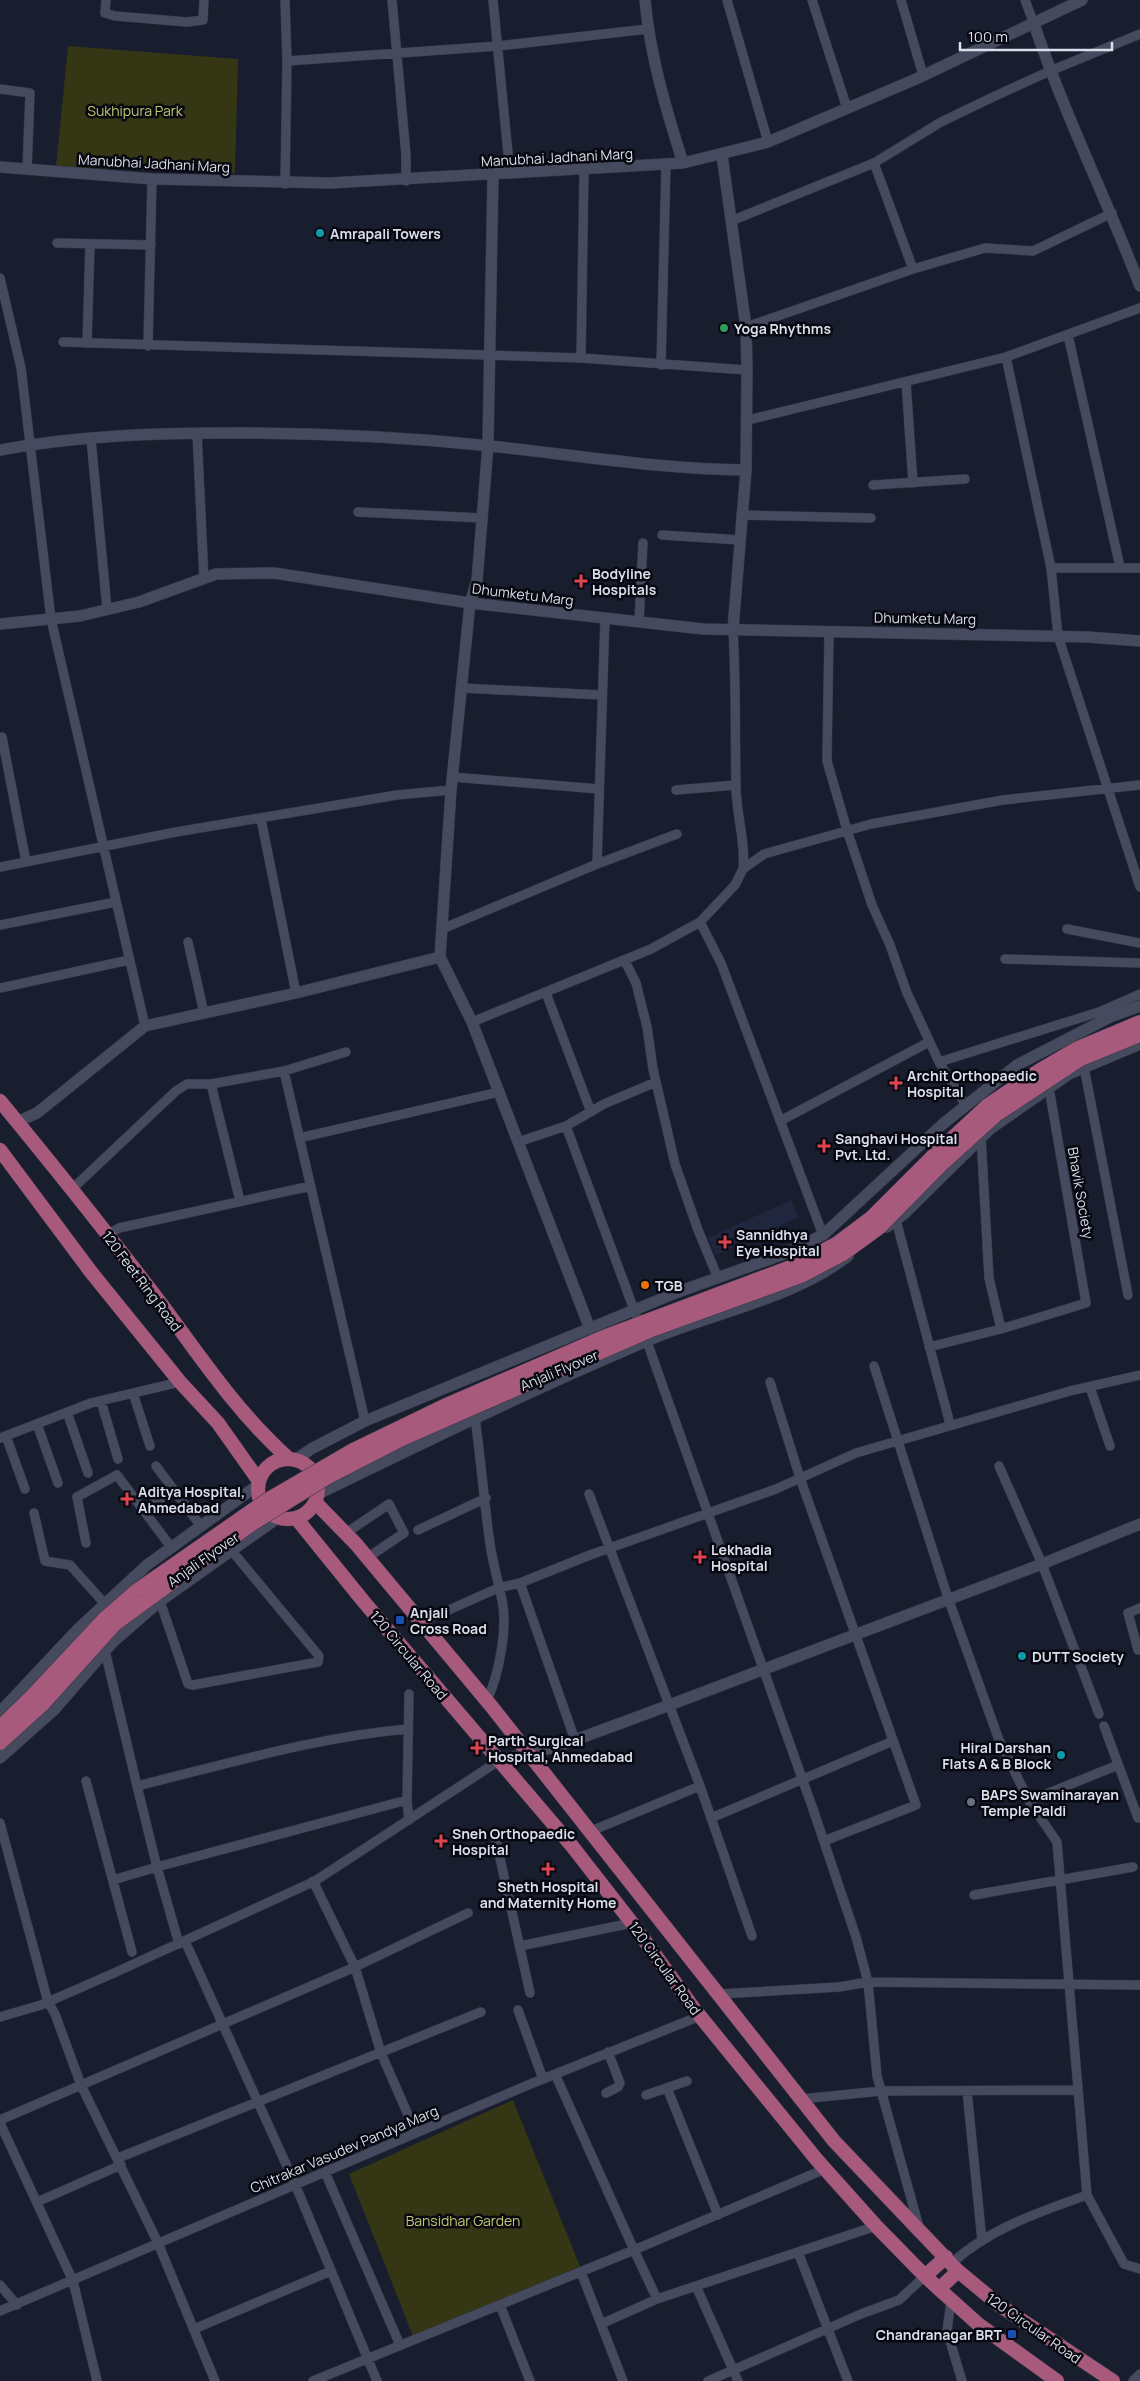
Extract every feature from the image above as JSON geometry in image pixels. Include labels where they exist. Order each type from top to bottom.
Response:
[{"type":"main road","name":"Anjali Flyover","points":[[0,1727],[32,1696],[105,1618],[136,1591],[267,1500],[353,1450],[436,1410],[606,1336],[796,1265],[836,1244],[872,1217],[988,1105],[1040,1070],[1076,1049],[1140,1022]]},
{"type":"main road","name":"Anjali Flyover","points":[[0,1743],[43,1704],[115,1624],[252,1524],[328,1477],[412,1435],[649,1331],[801,1276],[842,1254],[880,1227],[940,1165],[996,1115],[1081,1059],[1140,1035]]},
{"type":"main road","name":"120 Feet Ring Road","points":[[0,1101],[107,1235],[239,1407],[292,1459]]},
{"type":"main road","points":[[0,1150],[91,1272],[180,1382],[218,1423],[259,1483]]},
{"type":"main road","points":[[292,1459],[312,1469],[318,1485],[317,1498],[311,1509],[296,1518],[279,1517],[269,1512],[261,1502],[259,1483],[263,1472],[270,1465],[292,1459]]},
{"type":"main road","name":"120 Circular Road","points":[[317,1498],[529,1752],[834,2141],[920,2232],[999,2306],[1112,2381]]},
{"type":"main road","name":"120 Circular Road","points":[[296,1518],[364,1602],[572,1846],[632,1922],[700,2016],[825,2169],[876,2226],[951,2301],[1057,2381]]},
{"type":"main road","points":[[925,2276],[952,2264]]},
{"type":"main road","points":[[939,2289],[952,2264]]},
{"type":"street","points":[[106,0],[105,13],[115,16],[188,22],[203,20],[204,0]]},
{"type":"street","points":[[285,0],[287,61],[286,184]]},
{"type":"street","points":[[392,0],[398,53],[406,181]]},
{"type":"street","points":[[493,0],[510,174]]},
{"type":"street","points":[[645,0],[648,29],[661,94],[683,163]]},
{"type":"street","points":[[727,0],[768,142]]},
{"type":"street","points":[[812,0],[842,93],[849,108]]},
{"type":"street","points":[[901,0],[923,75]]},
{"type":"street","points":[[1025,0],[1050,71],[1112,213],[1140,286]]},
{"type":"street","name":"Manubhai Jadhani Marg","points":[[1,168],[152,179],[286,184],[406,181],[683,163],[722,155],[768,142],[923,75],[1082,0]]},
{"type":"street","points":[[287,61],[498,46],[648,29]]},
{"type":"street","points":[[731,221],[874,163],[941,122],[1050,71],[1140,34]]},
{"type":"street","points":[[0,90],[30,93],[27,170]]},
{"type":"street","points":[[472,1022],[651,950],[700,922],[735,885],[743,869],[745,853],[740,840],[736,785],[733,629],[746,470],[748,420],[746,327],[722,155]]},
{"type":"street","points":[[874,163],[913,269]]},
{"type":"street","points":[[661,365],[666,165]]},
{"type":"street","points":[[581,358],[584,170]]},
{"type":"street","points":[[493,175],[488,446],[477,581],[470,603],[452,777],[440,957],[472,1022],[590,1330]]},
{"type":"street","points":[[148,346],[152,179]]},
{"type":"street","points":[[746,327],[913,269],[985,248],[1033,251],[1112,213]]},
{"type":"street","points":[[57,243],[151,245]]},
{"type":"street","points":[[87,343],[90,244]]},
{"type":"street","points":[[0,278],[5,324],[21,368],[51,619],[145,1026]]},
{"type":"street","points":[[748,420],[1006,357],[1140,308]]},
{"type":"street","points":[[1068,335],[1120,567]]},
{"type":"street","points":[[63,342],[581,358],[747,370]]},
{"type":"street","points":[[1006,357],[1051,568],[1058,636],[1109,787],[1140,887]]},
{"type":"street","points":[[906,382],[913,483]]},
{"type":"street","points":[[0,450],[91,438],[197,433],[300,433],[488,446],[703,469],[746,470]]},
{"type":"street","points":[[197,433],[204,579]]},
{"type":"street","points":[[91,438],[107,610]]},
{"type":"street","points":[[872,485],[965,479]]},
{"type":"street","points":[[358,512],[482,518]]},
{"type":"street","points":[[741,515],[870,518]]},
{"type":"street","points":[[662,535],[740,540]]},
{"type":"street","points":[[638,622],[643,543]]},
{"type":"street","points":[[1051,568],[1140,568]]},
{"type":"street","name":"Dhumketu Marg","points":[[0,624],[80,616],[107,610],[139,602],[216,574],[274,573],[470,603],[702,630],[733,629],[1058,636],[1140,641]]},
{"type":"street","points":[[597,864],[604,618]]},
{"type":"street","points":[[829,631],[827,761],[847,830],[872,905],[890,945],[907,993],[939,1062],[966,1106],[982,1137],[989,1278],[1001,1329],[929,1347]]},
{"type":"street","points":[[462,688],[602,695]]},
{"type":"street","points":[[2,737],[26,862]]},
{"type":"street","points":[[452,777],[599,789]]},
{"type":"street","points":[[676,790],[736,785]]},
{"type":"street","points":[[743,869],[764,854],[847,830],[1003,800],[1109,787],[1140,786]]},
{"type":"street","points":[[0,868],[176,832],[397,795],[451,790]]},
{"type":"street","points":[[261,819],[296,993]]},
{"type":"street","points":[[442,929],[597,864],[677,834]]},
{"type":"street","points":[[0,925],[116,902]]},
{"type":"street","points":[[700,922],[721,964],[823,1235]]},
{"type":"street","points":[[1067,929],[1140,942]]},
{"type":"street","points":[[188,942],[204,1013]]},
{"type":"street","points":[[17,1122],[37,1113],[145,1026],[296,993],[440,957]]},
{"type":"street","points":[[1005,959],[1140,963]]},
{"type":"street","points":[[0,988],[129,960]]},
{"type":"street","points":[[625,961],[636,983],[647,1027],[656,1082],[675,1164],[698,1230],[718,1278]]},
{"type":"street","points":[[546,993],[591,1112]]},
{"type":"street","points":[[939,1062],[1100,1012],[1140,994]]},
{"type":"street","points":[[292,1459],[365,1421],[635,1310],[784,1254],[823,1235],[966,1106],[1017,1065],[1110,1017],[1140,1006]]},
{"type":"street","points":[[780,1121],[929,1042]]},
{"type":"street","points":[[317,1498],[475,1418],[647,1342],[815,1279],[896,1220],[982,1137],[1069,1074],[1140,1044]]},
{"type":"street","points":[[71,1190],[176,1091],[187,1084],[211,1084],[284,1071],[346,1052]]},
{"type":"street","points":[[1084,1068],[1128,1295]]},
{"type":"street","points":[[284,1071],[365,1421]]},
{"type":"street","points":[[518,1142],[566,1126],[591,1112],[656,1082]]},
{"type":"street","points":[[211,1084],[240,1201]]},
{"type":"street","name":"Bhavik Society","points":[[1001,1329],[1086,1303],[1050,1088]]},
{"type":"street","points":[[299,1138],[499,1092]]},
{"type":"street","points":[[566,1126],[684,1442],[707,1513],[802,1778],[856,1936],[868,1982],[877,2076],[920,2232]]},
{"type":"street","points":[[107,1235],[119,1228],[311,1186]]},
{"type":"street","points":[[896,1220],[950,1424]]},
{"type":"street","points":[[874,1366],[948,1598],[999,1740],[1030,1801],[1057,1842],[1087,2195],[1124,2264],[1140,2269]]},
{"type":"street","points":[[422,1622],[498,1588],[520,1583],[800,1478],[856,1453],[950,1424],[1090,1387],[1140,1376]]},
{"type":"street","points":[[25,1488],[2,1436],[101,1401],[180,1382]]},
{"type":"street","points":[[770,1382],[800,1478],[916,1805],[824,1841]]},
{"type":"street","points":[[1090,1387],[1110,1446]]},
{"type":"street","points":[[133,1393],[150,1446]]},
{"type":"street","points":[[101,1401],[118,1459]]},
{"type":"street","points":[[67,1412],[88,1473]]},
{"type":"street","points":[[475,1418],[490,1543],[502,1601],[503,1624],[495,1684],[487,1700]]},
{"type":"street","points":[[37,1424],[58,1483]]},
{"type":"street","points":[[156,1466],[200,1525]]},
{"type":"street","points":[[1000,1466],[1042,1564],[1099,1714]]},
{"type":"street","points":[[86,1542],[77,1497],[116,1475],[171,1547]]},
{"type":"street","points":[[0,1712],[77,1630],[147,1565],[259,1483]]},
{"type":"street","points":[[152,1504],[173,1489]]},
{"type":"street","points":[[589,1494],[700,1786],[752,1936]]},
{"type":"street","points":[[418,1530],[486,1498]]},
{"type":"street","points":[[346,1533],[389,1504],[404,1533],[367,1558]]},
{"type":"street","points":[[34,1512],[45,1561],[70,1565],[105,1604]]},
{"type":"street","points":[[0,1758],[54,1710],[105,1651],[160,1601],[279,1517]]},
{"type":"street","points":[[0,2017],[48,2002],[313,1882],[500,1760],[556,1747],[668,1706],[855,1633],[1042,1564],[1140,1524]]},
{"type":"street","points":[[160,1601],[188,1684],[193,1685],[318,1662],[319,1656],[232,1551]]},
{"type":"street","points":[[520,1583],[575,1740]]},
{"type":"street","points":[[1140,1608],[1128,1613],[1138,1650],[1140,1650]]},
{"type":"street","points":[[105,1651],[157,1867],[182,1942],[295,2184],[376,2381]]},
{"type":"street","points":[[409,1694],[407,1800],[409,1820]]},
{"type":"street","points":[[1104,1726],[1138,1818]]},
{"type":"street","points":[[137,1786],[304,1744],[367,1733],[408,1729]]},
{"type":"street","points":[[711,1818],[893,1741]]},
{"type":"street","points":[[1030,1801],[1118,1765]]},
{"type":"street","points":[[86,1781],[132,1952]]},
{"type":"street","points":[[591,1831],[700,1786]]},
{"type":"street","points":[[113,1880],[407,1800]]},
{"type":"street","points":[[0,1824],[48,2002],[55,2014],[81,2085],[158,2243],[215,2381]]},
{"type":"street","points":[[495,1836],[530,1993]]},
{"type":"street","points":[[974,1895],[1060,1882],[1133,1867]]},
{"type":"street","points":[[313,1882],[355,1967],[381,2053],[416,2133]]},
{"type":"street","points":[[97,2381],[73,2281],[0,2121],[355,1967],[468,1913]]},
{"type":"street","points":[[520,1946],[632,1922]]},
{"type":"street","points":[[720,1994],[839,1987],[868,1982],[1140,1985]]},
{"type":"street","points":[[518,2010],[543,2079]]},
{"type":"street","points":[[37,2202],[120,2162],[257,2103],[481,2012]]},
{"type":"street","name":"Chitrakar Vasudev Pandya Marg","points":[[0,2311],[18,2305],[295,2184],[543,2079],[700,2016]]},
{"type":"street","points":[[606,2093],[618,2087],[620,2083],[608,2052]]},
{"type":"street","points":[[555,2074],[657,2300]]},
{"type":"street","points":[[646,2095],[687,2081]]},
{"type":"street","points":[[667,2088],[718,2215]]},
{"type":"street","points":[[801,2099],[881,2091],[1077,2090]]},
{"type":"street","points":[[967,2091],[982,2241]]},
{"type":"street","points":[[313,2381],[581,2272],[825,2169]]},
{"type":"street","points":[[325,2172],[400,2345]]},
{"type":"street","points":[[952,2264],[970,2247],[1027,2216],[1087,2195]]},
{"type":"street","points":[[601,2324],[696,2286],[876,2226]]},
{"type":"street","points":[[798,2252],[848,2381]]},
{"type":"street","points":[[194,2329],[331,2271]]},
{"type":"street","points":[[581,2272],[623,2381]]},
{"type":"street","points":[[708,2381],[899,2300],[925,2276]]},
{"type":"street","points":[[0,2286],[18,2305]]},
{"type":"street","points":[[696,2286],[738,2381]]},
{"type":"street","points":[[951,2301],[947,2331],[962,2381]]},
{"type":"street","points":[[500,2305],[530,2381]]},
{"type":"street","points":[[1133,2381],[1140,2374]]},
{"type":"shaded area","points":[[791,1200],[799,1217],[716,1255],[708,1238]]},
{"type":"green space","name":"Sukhipura Park","points":[[68,46],[238,59],[235,173],[56,167]]},
{"type":"green space","name":"Bansidhar Garden","points":[[513,2100],[581,2269],[413,2336],[349,2174]]},
{"type":"place","name":"Amrapali Towers","points":[[320,233]]},
{"type":"place","name":"Yoga Rhythms","points":[[724,328]]},
{"type":"place","name":"Bodyline Hospitals","points":[[581,581]]},
{"type":"place","name":"Archit Orthopaedic Hospital","points":[[896,1083]]},
{"type":"place","name":"Sanghavi Hospital Pvt. Ltd.","points":[[824,1146]]},
{"type":"place","name":"Sannidhya Eye Hospital","points":[[725,1242]]},
{"type":"place","name":"TGB","points":[[645,1285]]},
{"type":"place","name":"Aditya Hospital, Ahmedabad","points":[[127,1499]]},
{"type":"place","name":"Lekhadia Hospital","points":[[700,1557]]},
{"type":"place","name":"Anjali Cross Road","points":[[400,1620]]},
{"type":"place","name":"DUTT Society","points":[[1022,1656]]},
{"type":"place","name":"Parth Surgical Hospital, Ahmedabad","points":[[477,1748]]},
{"type":"place","name":"Hiral Darshan Flats A & B Block","points":[[1061,1755]]},
{"type":"place","name":"BAPS Swaminarayan Temple Paldi","points":[[971,1802]]},
{"type":"place","name":"Sneh Orthopaedic Hospital","points":[[441,1841]]},
{"type":"place","name":"Sheth Hospital and Maternity Home","points":[[548,1869]]},
{"type":"place","name":"Chandranagar BRT","points":[[1012,2334]]}]
